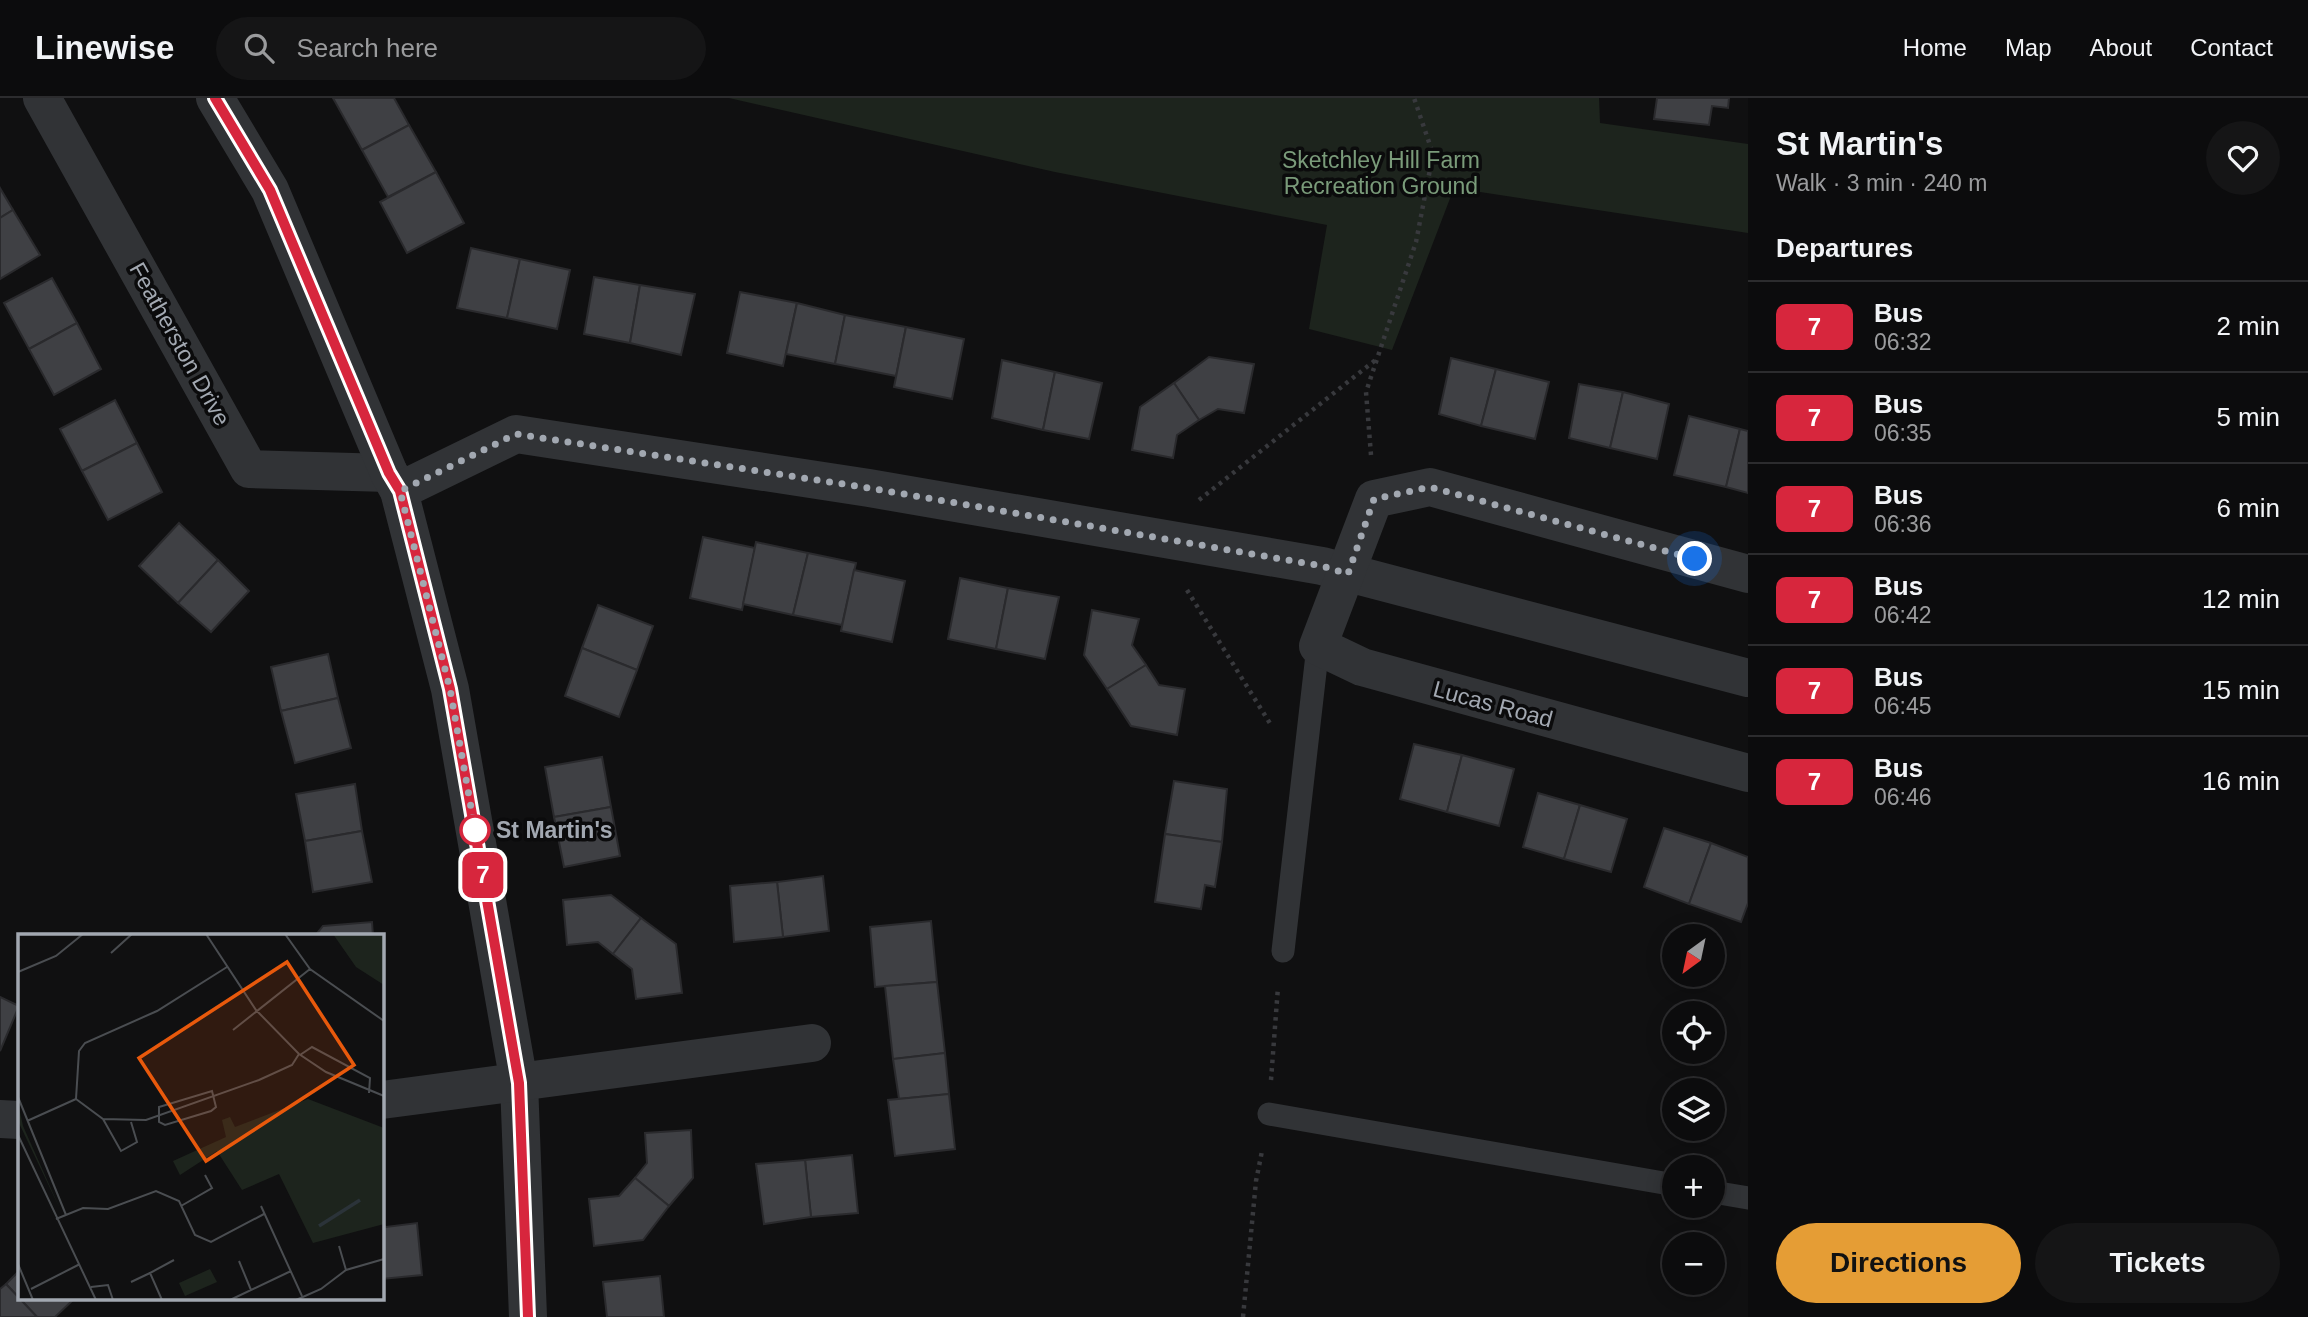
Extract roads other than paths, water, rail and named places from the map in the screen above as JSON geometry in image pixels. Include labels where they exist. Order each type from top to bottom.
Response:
[{"type":"street","name":"Featherston Drive","points":[[42,98],[249,469],[394,482]]},
{"type":"street","points":[[215,98],[270,190],[394,482],[450,689],[519,1083],[528,1317]]},
{"type":"street","points":[[394,482],[516,434],[869,488],[1322,566],[1748,678]]},
{"type":"street","points":[[1318,646],[1348,574],[1374,499],[1430,487],[1748,574]]},
{"type":"street","name":"Lucas Road","points":[[1318,646],[1362,667],[1748,774]]},
{"type":"street","points":[[383,1100],[812,1043]]},
{"type":"street","points":[[0,1119],[18,1120]]},
{"type":"lane","points":[[1283,951],[1318,646]]},
{"type":"lane","points":[[1269,1114],[1662,1183]]},
{"type":"lane","points":[[1725,1194],[1748,1198]]},
{"type":"place","name":"St Martin's","points":[[475,830]]},
{"type":"park label","name":"Sketchley Hill Farm Recreation Ground","points":[[1381,173]]}]
